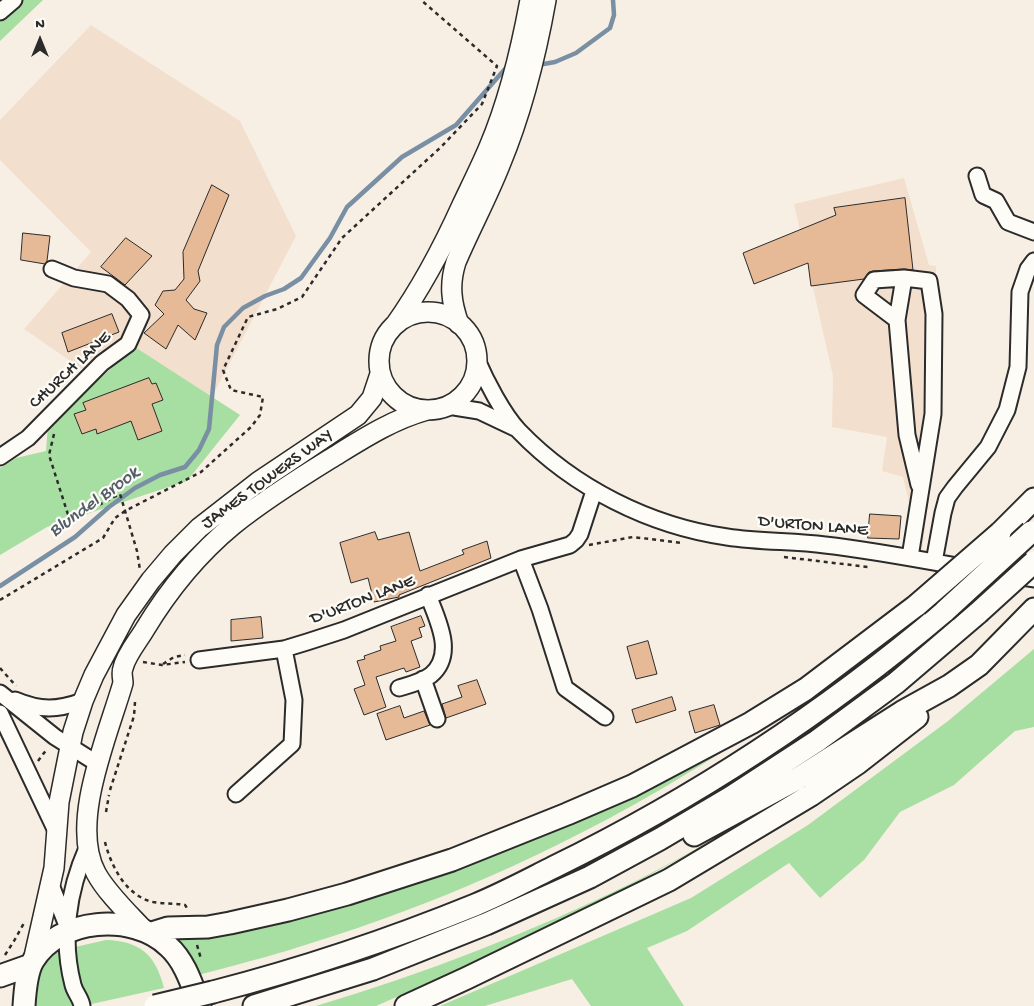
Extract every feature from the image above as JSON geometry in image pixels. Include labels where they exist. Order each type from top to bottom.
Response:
[{"type":"highway","points":[[147,931],[168,928],[208,927],[230,923],[348,894],[452,860],[632,786],[751,724],[806,689],[916,605],[1000,533],[1034,499]]},
{"type":"highway","points":[[155,1006],[206,999],[398,935],[476,904],[588,850],[710,782],[808,718],[909,642],[1032,530]]},
{"type":"highway","points":[[254,1006],[373,969],[486,924],[590,877],[668,834],[731,797],[817,741],[896,684],[1034,562]]},
{"type":"highway","points":[[373,969],[442,956],[604,884],[797,779],[902,712],[949,686],[980,665],[1030,613]]},
{"type":"highway","points":[[406,1006],[669,880],[811,795],[910,723],[949,686]]},
{"type":"highway","points":[[24,1006],[32,963],[45,947],[66,929],[104,924],[124,925],[147,931],[168,945],[206,999]]},
{"type":"highway","points":[[1,967],[32,963]]},
{"type":"main road","points":[[395,324],[407,317],[420,313],[434,313],[448,316],[459,324],[472,340],[477,360],[475,374],[470,387],[460,398],[438,410],[411,408],[398,400],[387,389],[380,374],[378,363],[381,347],[388,333],[421,287],[445,242],[490,146],[517,60],[530,0]]},
{"type":"main road","points":[[459,324],[451,297],[452,273],[501,164],[524,98],[539,39],[546,0]]},
{"type":"main road","name":"JAMES TOWERS WAY","points":[[32,963],[51,884],[59,802],[70,746],[83,700],[111,640],[151,580],[199,528],[231,503],[358,415],[372,398],[380,374]]},
{"type":"main road","name":"JAMES TOWERS WAY","points":[[147,931],[119,903],[96,873],[87,848],[88,810],[98,764],[123,684],[122,669],[168,594],[208,548],[231,526],[298,479],[382,428],[400,419],[427,410]]},
{"type":"street","points":[[0,12],[14,0]]},
{"type":"street","points":[[977,176],[984,195],[996,201],[1008,222],[1034,232]]},
{"type":"street","points":[[934,562],[947,498],[954,486],[988,447],[1007,410],[1018,367],[1020,292],[1028,269],[1034,261]]},
{"type":"street","name":"CHURCH LANE","points":[[0,457],[28,438],[102,363],[128,344],[141,315],[128,299],[108,284],[74,278],[52,269]]},
{"type":"street","points":[[897,320],[864,295],[874,280],[904,278],[929,282],[934,314],[933,414],[910,557]]},
{"type":"street","points":[[904,278],[897,320],[907,435],[921,494]]},
{"type":"street","name":"D'URTON LANE","points":[[477,360],[490,387],[518,430],[554,462],[594,491],[646,515],[680,527],[743,540],[824,544],[1034,579]]},
{"type":"street","name":"D'URTON LANE","points":[[448,406],[479,411],[518,430]]},
{"type":"street","points":[[570,545],[580,534],[594,491]]},
{"type":"street","name":"D'URTON LANE","points":[[199,660],[284,649],[344,630],[521,559],[570,545]]},
{"type":"street","points":[[521,559],[540,608],[566,688],[604,717]]},
{"type":"street","points":[[399,688],[423,680],[431,675],[441,662],[444,647],[441,630],[428,595]]},
{"type":"street","points":[[236,794],[292,744],[294,700],[284,649]]},
{"type":"street","points":[[423,680],[437,719]]},
{"type":"street","points":[[0,693],[24,703],[43,708],[60,707],[83,700]]},
{"type":"street","points":[[0,693],[46,731],[98,764]]},
{"type":"street","points":[[0,713],[57,833]]},
{"type":"street","points":[[82,1006],[73,987],[68,960],[66,929],[77,872],[87,848]]},
{"type":"street","points":[[51,884],[66,929]]},
{"type":"path","points":[[0,600],[103,538],[115,518],[124,510],[201,472],[251,427],[260,415],[264,397],[231,390],[223,370],[248,317],[276,309],[302,297],[342,238],[441,147],[482,104],[497,66],[421,0]]},
{"type":"path","points":[[54,434],[49,455],[71,524],[95,507],[120,494],[137,551],[134,554]]},
{"type":"path","points":[[570,545],[580,547],[633,537],[687,544]]},
{"type":"path","points":[[781,557],[869,567]]},
{"type":"path","points":[[140,662],[162,665],[199,660]]},
{"type":"path","points":[[0,668],[19,688]]},
{"type":"path","points":[[106,814],[112,783],[134,716],[134,693]]},
{"type":"path","points":[[33,767],[50,745]]},
{"type":"path","points":[[105,834],[108,856],[122,880],[142,898],[152,902],[185,905],[190,915]]},
{"type":"path","points":[[1,967],[26,919]]},
{"type":"shaded area","points":[[91,25],[240,121],[296,236],[212,397],[135,347],[82,369],[24,329],[91,252],[0,160],[0,120]]},
{"type":"shaded area","points":[[904,178],[929,265],[936,266],[937,432],[922,550],[907,546],[909,503],[903,477],[882,471],[887,437],[832,427],[833,376],[794,204]]},
{"type":"green space","points":[[23,0],[43,0],[0,41],[0,22]]},
{"type":"green space","points":[[135,347],[240,415],[187,481],[47,527],[0,555],[0,468],[16,458],[46,451],[48,425]]},
{"type":"green space","points":[[1034,649],[1034,727],[1015,731],[954,785],[900,812],[864,860],[820,898],[789,863],[687,931],[647,948],[684,1006],[591,1006],[572,979],[485,1006],[440,1006],[691,898],[808,825],[948,721]]},
{"type":"green space","points":[[764,725],[662,788],[584,832],[514,866],[381,920],[290,950],[198,975],[176,932],[272,922]]},
{"type":"green space","points":[[791,793],[731,830],[608,898],[481,960],[376,1006],[316,1006],[398,980],[478,950],[597,900],[656,871]]},
{"type":"green space","points":[[106,940],[128,943],[145,952],[156,967],[164,988],[87,1005],[84,988],[77,982],[75,947]]},
{"type":"green space","points":[[60,951],[75,1006],[32,1006],[35,981],[40,967],[51,956]]},
{"type":"building","points":[[212,185],[229,195],[198,271],[200,281],[186,300],[194,309],[207,313],[195,340],[178,325],[166,349],[144,333],[164,314],[155,305],[163,291],[175,290],[184,279],[183,252]]},
{"type":"building","points":[[905,198],[913,270],[873,271],[869,272],[864,279],[811,286],[808,263],[754,284],[743,253],[836,215],[834,208]]},
{"type":"building","points":[[23,233],[50,236],[45,264],[21,260]]},
{"type":"building","points":[[126,238],[152,256],[125,285],[101,267]]},
{"type":"building","points":[[112,314],[119,332],[68,352],[62,333]]},
{"type":"building","points":[[149,378],[152,384],[156,383],[163,400],[152,404],[162,431],[138,440],[131,421],[97,434],[96,429],[82,434],[74,414],[86,410],[83,403]]},
{"type":"building","points":[[870,514],[901,516],[899,539],[868,538]]},
{"type":"building","points":[[375,532],[378,540],[409,532],[420,571],[464,554],[462,550],[487,541],[491,558],[399,595],[399,597],[374,602],[368,578],[351,583],[340,543]]},
{"type":"building","points":[[421,616],[425,626],[419,628],[422,637],[411,641],[420,667],[406,672],[404,668],[376,677],[386,707],[364,715],[354,689],[365,685],[357,661],[365,659],[364,656],[381,650],[380,646],[396,641],[391,627]]},
{"type":"building","points":[[261,617],[263,638],[231,641],[231,620]]},
{"type":"building","points":[[648,641],[657,674],[636,679],[627,647]]},
{"type":"building","points":[[477,680],[486,704],[446,718],[442,704],[462,697],[458,686]]},
{"type":"building","points":[[672,697],[676,710],[636,723],[632,710]]},
{"type":"building","points":[[714,705],[720,725],[695,733],[689,712]]},
{"type":"building","points":[[400,706],[404,718],[424,711],[430,725],[386,740],[377,714]]},
{"type":"waterway","points":[[538,65],[555,62],[576,53],[610,28],[614,15],[613,0]]},
{"type":"waterway","name":"Blundel Brook","points":[[0,586],[75,537],[109,507],[135,488],[160,475],[185,467],[199,450],[209,429],[217,345],[224,327],[243,308],[265,296],[284,289],[301,278],[330,238],[347,207],[402,157],[456,125],[505,69],[510,68]]}]
